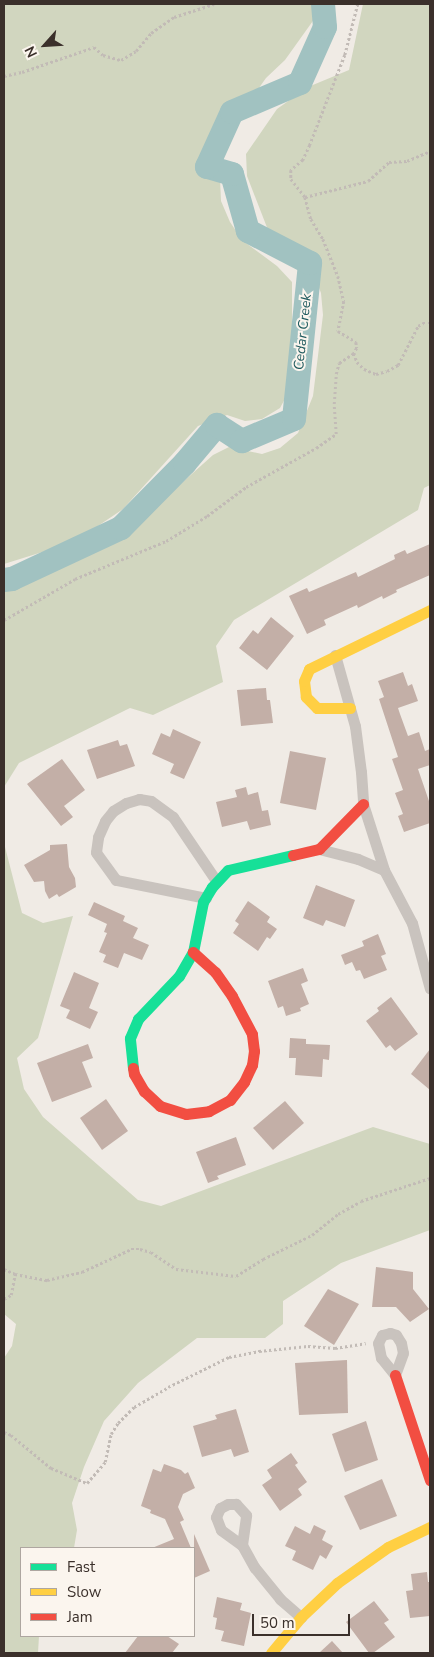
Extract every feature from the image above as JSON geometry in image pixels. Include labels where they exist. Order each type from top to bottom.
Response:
[{"type":"street","points":[[350,708],[317,708],[306,698],[304,681],[309,669],[430,610]]},
{"type":"street","points":[[335,655],[355,726],[363,804],[384,870],[412,923],[430,989]]},
{"type":"street","points":[[206,898],[116,880],[96,852],[98,837],[105,821],[112,811],[126,803],[139,799],[151,801],[173,817],[217,882]]},
{"type":"street","points":[[319,849],[339,831],[363,804]]},
{"type":"street","points":[[193,952],[216,972],[232,996],[252,1034],[254,1051],[252,1065],[244,1082],[230,1100],[209,1111],[186,1114],[160,1106],[144,1090],[134,1074],[130,1038],[138,1019],[178,976],[193,952],[206,898],[217,882],[228,870],[240,866],[319,849],[358,859],[384,870]]},
{"type":"street","points":[[395,1375],[403,1354],[401,1343],[396,1335],[390,1333],[382,1335],[378,1342],[381,1358],[395,1375],[419,1452],[430,1480]]},
{"type":"street","points":[[271,1653],[301,1617],[337,1582],[388,1548],[430,1527]]},
{"type":"street","points":[[242,1544],[255,1568],[280,1599],[301,1617]]},
{"type":"path","points":[[4,76],[22,72],[94,47],[103,54],[121,60],[136,51],[151,33],[174,17],[214,4]]},
{"type":"path","points":[[4,620],[75,579],[166,541],[207,516],[246,487],[316,448],[336,434],[334,404],[336,374],[339,363],[354,353],[357,348],[356,342],[338,331],[344,301],[338,276],[323,239],[311,219],[305,197],[291,179],[291,170],[303,160],[310,145],[345,55],[358,4]]},
{"type":"path","points":[[305,197],[368,181],[389,162],[407,161],[430,151]]},
{"type":"path","points":[[354,353],[357,362],[364,369],[376,374],[387,371],[398,365],[418,326],[423,323],[430,323]]},
{"type":"path","points":[[4,1269],[15,1274],[47,1280],[82,1272],[131,1249],[151,1252],[176,1269],[236,1276],[263,1258],[312,1235],[338,1214],[361,1201],[430,1178]]},
{"type":"path","points":[[4,1299],[11,1295],[15,1274]]},
{"type":"path","points":[[4,1432],[11,1435],[51,1468],[87,1482],[105,1462],[111,1434],[118,1423],[134,1407],[168,1387],[229,1357],[258,1350],[308,1346],[335,1348],[378,1342]]},
{"type":"green space","points":[[4,4],[325,4],[285,60],[266,78],[237,119],[219,156],[221,201],[230,222],[242,240],[277,266],[292,282],[292,335],[287,395],[280,408],[262,419],[245,421],[227,415],[198,426],[123,509],[92,530],[52,549],[4,564]]},
{"type":"green space","points":[[363,4],[430,4],[430,485],[424,488],[418,510],[234,620],[216,646],[223,682],[153,715],[130,708],[19,763],[4,787],[4,586],[11,586],[81,556],[126,533],[213,455],[229,447],[262,454],[280,448],[298,433],[313,396],[323,315],[321,293],[316,280],[286,244],[268,230],[247,176],[246,154],[277,109],[308,87],[349,70]]},
{"type":"green space","points":[[4,843],[22,913],[43,923],[73,916],[38,1038],[17,1058],[24,1089],[43,1117],[138,1200],[161,1206],[373,1127],[430,1144],[430,1230],[341,1263],[283,1301],[283,1324],[265,1338],[197,1338],[138,1383],[104,1421],[84,1467],[72,1503],[77,1530],[74,1547],[20,1547],[20,1637],[39,1637],[38,1653],[4,1653],[4,1358],[12,1346],[16,1324],[4,1314]]},
{"type":"building","points":[[430,544],[430,575],[396,590],[397,592],[383,599],[382,596],[358,608],[357,605],[324,620],[326,625],[307,634],[289,596],[307,588],[309,592],[356,572],[358,577],[395,559],[394,555],[405,550],[407,554]]},
{"type":"building","points":[[271,617],[294,636],[267,670],[239,648],[253,630],[258,634]]},
{"type":"building","points":[[403,672],[408,686],[412,684],[418,701],[398,708],[400,714],[408,736],[419,732],[425,751],[430,749],[430,765],[418,769],[430,804],[430,823],[404,832],[398,816],[403,814],[395,793],[403,790],[392,759],[398,757],[379,699],[384,697],[378,681]]},
{"type":"building","points":[[266,688],[267,700],[270,700],[273,723],[241,726],[237,690]]},
{"type":"building","points":[[173,729],[201,742],[184,779],[170,773],[174,764],[152,754],[161,733],[170,737]]},
{"type":"building","points":[[118,740],[120,746],[127,744],[135,766],[97,779],[87,750]]},
{"type":"building","points":[[290,751],[326,758],[316,810],[280,803]]},
{"type":"building","points":[[62,759],[85,790],[64,806],[73,817],[61,826],[27,784]]},
{"type":"building","points":[[246,787],[248,795],[258,792],[262,811],[268,810],[271,825],[250,830],[247,821],[222,827],[216,802],[237,797],[235,790]]},
{"type":"building","points":[[67,844],[69,867],[75,878],[76,887],[59,897],[57,894],[49,899],[45,891],[44,881],[34,882],[24,865],[50,850],[50,845]]},
{"type":"building","points":[[316,885],[355,900],[345,927],[326,920],[323,926],[303,918]]},
{"type":"building","points":[[248,901],[270,917],[267,922],[277,929],[270,939],[267,937],[258,951],[233,933],[239,924],[235,921]]},
{"type":"building","points":[[94,902],[125,916],[123,921],[138,928],[133,938],[149,945],[142,960],[124,953],[118,968],[103,962],[106,955],[99,952],[107,933],[104,932],[107,924],[88,915]]},
{"type":"building","points":[[378,934],[386,954],[381,956],[387,970],[364,979],[360,970],[356,971],[352,962],[345,965],[341,955],[364,946],[362,941]]},
{"type":"building","points":[[303,968],[308,981],[301,984],[309,1004],[300,1008],[301,1011],[286,1016],[283,1006],[278,1008],[268,981]]},
{"type":"building","points":[[74,972],[99,983],[89,1008],[98,1012],[90,1029],[66,1018],[70,1010],[60,1006]]},
{"type":"building","points":[[391,997],[418,1034],[395,1051],[390,1045],[386,1048],[366,1021],[379,1011],[377,1008]]},
{"type":"building","points":[[290,1038],[306,1039],[306,1044],[330,1045],[329,1060],[323,1059],[322,1077],[295,1075],[296,1058],[289,1058]]},
{"type":"building","points":[[88,1044],[93,1058],[82,1062],[92,1087],[52,1102],[37,1063]]},
{"type":"building","points":[[430,1049],[430,1090],[411,1074]]},
{"type":"building","points":[[106,1099],[128,1131],[102,1150],[80,1118]]},
{"type":"building","points":[[285,1101],[304,1123],[273,1150],[253,1128]]},
{"type":"building","points":[[236,1137],[246,1165],[217,1176],[219,1179],[208,1183],[196,1152]]},
{"type":"building","points":[[376,1267],[413,1272],[413,1289],[429,1309],[410,1322],[396,1307],[372,1307]]},
{"type":"building","points":[[328,1289],[359,1304],[334,1345],[304,1326]]},
{"type":"building","points":[[347,1360],[348,1413],[299,1415],[295,1363]]},
{"type":"building","points":[[236,1409],[249,1452],[234,1457],[231,1449],[202,1457],[193,1426],[217,1419],[215,1415]]},
{"type":"building","points":[[366,1421],[378,1460],[345,1472],[332,1434]]},
{"type":"building","points":[[291,1453],[298,1463],[295,1465],[307,1482],[298,1489],[302,1495],[280,1511],[262,1485],[272,1478],[267,1470]]},
{"type":"building","points":[[164,1464],[181,1470],[185,1474],[188,1472],[195,1488],[183,1494],[178,1507],[184,1520],[180,1522],[191,1547],[154,1547],[174,1539],[165,1519],[150,1513],[151,1510],[141,1506],[153,1469],[161,1472]]},
{"type":"building","points":[[382,1479],[397,1516],[360,1530],[344,1496]]},
{"type":"building","points":[[314,1525],[326,1531],[322,1540],[333,1546],[326,1559],[320,1555],[313,1570],[292,1560],[296,1551],[285,1546],[295,1526],[310,1534]]},
{"type":"building","points":[[194,1534],[210,1571],[195,1578],[195,1547]]},
{"type":"building","points":[[427,1572],[428,1582],[430,1582],[430,1616],[410,1618],[406,1591],[413,1590],[411,1574]]},
{"type":"building","points":[[217,1597],[242,1603],[240,1610],[251,1613],[244,1646],[221,1641],[224,1631],[215,1629],[217,1618],[213,1617]]},
{"type":"building","points":[[374,1601],[389,1620],[384,1623],[395,1637],[373,1653],[369,1653],[346,1622]]},
{"type":"building","points":[[137,1637],[168,1637],[179,1644],[172,1653],[125,1653]]},
{"type":"building","points":[[332,1641],[343,1653],[319,1653]]},
{"type":"waterway","name":"Cedar Creek","points":[[4,580],[12,579],[121,528],[185,463],[217,425],[242,441],[294,419],[310,263],[248,231],[232,174],[207,167],[232,112],[300,83],[325,27],[323,4]]},
{"type":"traffic: fast","points":[[133,1068],[130,1038],[138,1019],[179,976],[193,952],[203,902],[212,887],[228,870],[293,855]]},
{"type":"traffic: slow","points":[[350,708],[317,708],[306,697],[304,681],[309,669],[430,610]]},
{"type":"traffic: slow","points":[[271,1653],[301,1617],[337,1583],[388,1547],[430,1527]]},
{"type":"traffic: jam","points":[[293,855],[319,849],[363,804]]},
{"type":"traffic: jam","points":[[133,1068],[134,1074],[144,1091],[160,1106],[186,1114],[209,1111],[230,1100],[244,1082],[252,1065],[254,1051],[252,1034],[232,996],[215,972],[193,952]]},
{"type":"traffic: jam","points":[[395,1375],[430,1480]]}]
